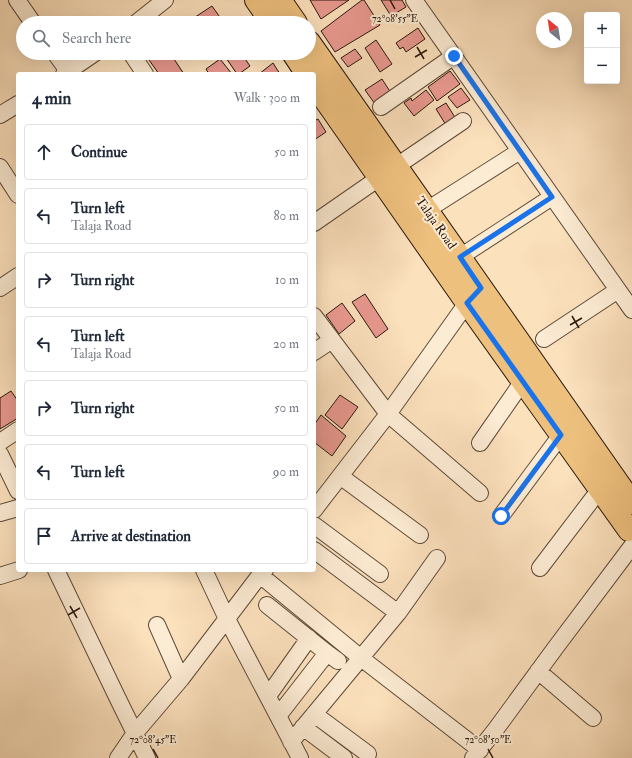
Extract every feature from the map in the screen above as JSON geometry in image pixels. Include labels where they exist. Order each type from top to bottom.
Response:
[{"type":"main road","points":[[256,0],[267,16]]},
{"type":"main road","points":[[280,0],[291,16]]},
{"type":"main road","name":"Talaja Road","points":[[316,54],[388,172],[474,295],[632,503]]},
{"type":"main road","points":[[298,60],[306,72]]},
{"type":"main road","name":"Talaja Road","points":[[316,86],[388,172],[427,210],[460,257],[474,295],[523,381],[631,535]]},
{"type":"street","points":[[17,0],[28,16]]},
{"type":"street","points":[[145,16],[165,0]]},
{"type":"street","points":[[414,0],[632,310]]},
{"type":"street","points":[[381,107],[454,56]]},
{"type":"street","points":[[59,60],[66,72],[84,60]]},
{"type":"street","points":[[136,60],[144,72]]},
{"type":"street","points":[[0,115],[16,105]]},
{"type":"street","points":[[316,222],[463,121]]},
{"type":"street","points":[[427,210],[520,151]]},
{"type":"street","points":[[0,167],[16,192]]},
{"type":"street","points":[[460,257],[552,197]]},
{"type":"street","points":[[0,288],[16,277]]},
{"type":"street","points":[[544,339],[618,290]]},
{"type":"street","points":[[316,507],[388,414],[474,295]]},
{"type":"street","points":[[316,319],[388,414],[480,493]]},
{"type":"street","points":[[316,351],[332,340]]},
{"type":"street","points":[[480,443],[523,381]]},
{"type":"street","points":[[0,442],[16,431]]},
{"type":"street","points":[[501,516],[561,435]]},
{"type":"street","points":[[0,454],[16,486]]},
{"type":"street","points":[[340,476],[420,536]]},
{"type":"street","points":[[540,568],[600,489]]},
{"type":"street","points":[[0,513],[16,509]]},
{"type":"street","points":[[316,526],[380,574]]},
{"type":"street","points":[[118,758],[135,733],[182,679],[262,573],[476,754],[538,671],[631,535]]},
{"type":"street","points":[[316,552],[398,613]]},
{"type":"street","points":[[291,742],[398,613],[437,558]]},
{"type":"street","points":[[0,576],[16,571]]},
{"type":"street","points":[[57,572],[148,758]]},
{"type":"street","points":[[205,572],[227,620],[300,758]]},
{"type":"street","points":[[267,605],[332,657],[278,716]]},
{"type":"street","points":[[157,625],[182,679]]},
{"type":"street","points":[[268,696],[309,638]]},
{"type":"street","points":[[538,671],[593,718]]},
{"type":"street","points":[[314,714],[368,754]]},
{"type":"street","points":[[303,727],[344,758]]},
{"type":"building","points":[[310,0],[349,0],[321,19]]},
{"type":"building","points":[[364,0],[380,25],[335,52],[321,31]]},
{"type":"building","points":[[381,0],[402,0],[406,7],[391,16]]},
{"type":"building","points":[[212,6],[219,16],[197,16]]},
{"type":"building","points":[[418,28],[425,39],[406,52],[403,47],[400,49],[396,43]]},
{"type":"building","points":[[376,40],[392,64],[380,72],[365,48]]},
{"type":"building","points":[[355,49],[362,58],[348,67],[341,58]]},
{"type":"building","points":[[149,60],[175,60],[183,72],[158,72]]},
{"type":"building","points":[[221,60],[230,72],[208,72],[206,69]]},
{"type":"building","points":[[227,60],[246,60],[250,66],[242,72],[236,72]]},
{"type":"building","points":[[273,63],[279,72],[262,72]]},
{"type":"building","points":[[450,71],[460,84],[437,101],[428,87]]},
{"type":"building","points":[[382,79],[391,93],[375,104],[365,90]]},
{"type":"building","points":[[461,88],[470,100],[457,108],[448,97]]},
{"type":"building","points":[[426,90],[434,100],[414,116],[404,103],[411,98],[412,101]]},
{"type":"building","points":[[446,103],[456,119],[446,125],[436,109]]},
{"type":"building","points":[[318,119],[326,132],[316,139],[316,120]]},
{"type":"building","points":[[365,294],[388,329],[376,338],[352,302]]},
{"type":"building","points":[[342,303],[355,321],[339,334],[326,315]]},
{"type":"building","points":[[11,391],[16,398],[16,419],[0,429],[0,398]]},
{"type":"building","points":[[340,395],[358,407],[342,429],[325,415]]},
{"type":"building","points":[[321,415],[346,436],[332,456],[316,444],[316,422]]},
{"type":"route","points":[[454,56],[552,197],[460,257],[481,288],[467,303],[561,435],[501,516]]}]
